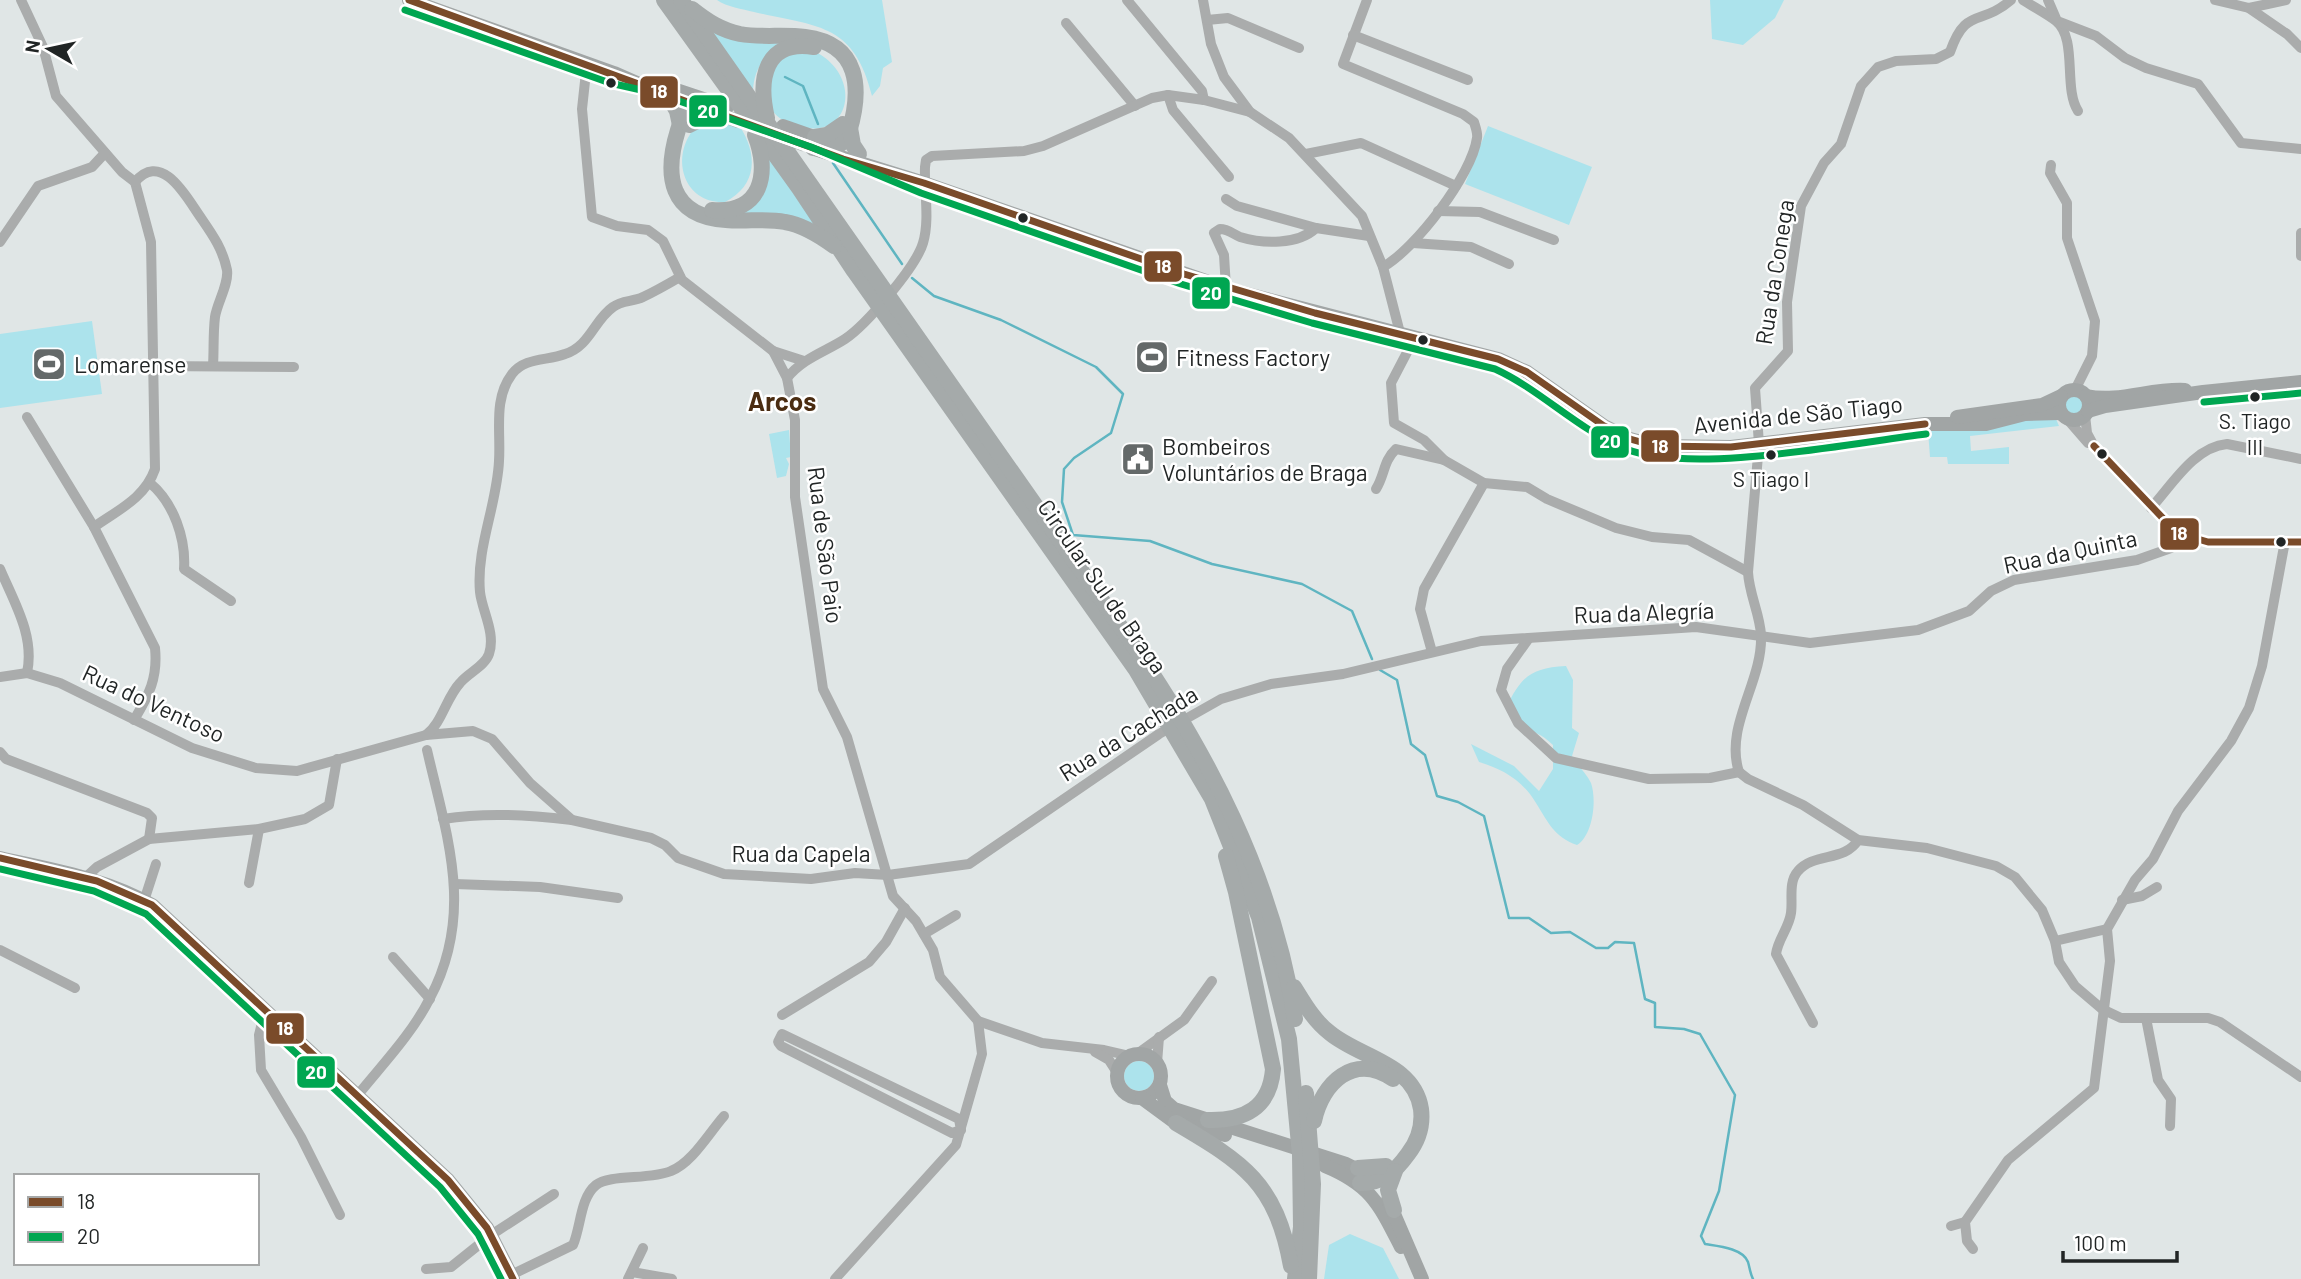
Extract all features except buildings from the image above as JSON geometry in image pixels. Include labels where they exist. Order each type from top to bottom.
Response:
[{"type":"highway","name":"Circular Sul de Braga","points":[[664,0],[743,120],[800,188],[842,253],[860,266]]},
{"type":"highway","name":"Circular Sul de Braga","points":[[681,0],[776,125],[860,266],[1127,636],[1184,735],[1219,786],[1249,855],[1278,935],[1289,979],[1306,1132],[1309,1279]]},
{"type":"highway","points":[[681,0],[703,18],[726,30],[758,36],[806,37],[825,41],[840,51],[852,66],[857,83],[846,126],[859,154]]},
{"type":"highway","points":[[776,125],[761,90],[767,68],[785,51],[806,46],[831,54],[845,71],[850,88],[844,142],[840,153],[814,142]]},
{"type":"highway","points":[[669,97],[684,125]]},
{"type":"highway","points":[[717,107],[689,98],[684,113],[677,164],[682,188],[692,201],[705,208],[727,210],[747,202],[762,181],[763,160],[743,120]]},
{"type":"highway","points":[[717,107],[684,125],[669,169],[673,187],[688,207],[710,218],[777,220],[797,225],[842,253]]},
{"type":"highway","points":[[814,142],[846,126]]},
{"type":"highway","name":"Circular Sul de Braga","points":[[1184,735],[1259,917],[1283,1008],[1306,1132]]},
{"type":"highway","points":[[1184,735],[1179,750],[1206,803],[1223,845],[1237,892],[1273,1059],[1271,1088],[1261,1105],[1235,1119],[1208,1121]]},
{"type":"highway","points":[[1289,979],[1311,1014],[1330,1034],[1386,1064],[1412,1085],[1420,1106],[1420,1126],[1413,1147],[1391,1168],[1388,1190],[1394,1210]]},
{"type":"highway","points":[[1306,1132],[1319,1100],[1336,1078],[1362,1069],[1388,1075],[1408,1096],[1413,1115],[1405,1145],[1386,1178],[1366,1182]]},
{"type":"highway","points":[[1175,1123],[1227,1154],[1263,1188],[1284,1228],[1294,1279]]},
{"type":"highway","name":"Circular Sul de Braga","points":[[1294,1279],[1307,1182]]},
{"type":"main road","points":[[407,0],[431,4],[614,73],[689,98]]},
{"type":"main road","points":[[614,73],[669,97],[689,98]]},
{"type":"main road","points":[[717,107],[743,120]]},
{"type":"main road","points":[[776,125],[814,142]]},
{"type":"main road","points":[[840,153],[924,183]]},
{"type":"main road","points":[[840,153],[859,154],[924,183]]},
{"type":"main road","name":"Avenida de São Tiago","points":[[924,183],[1226,288],[1497,359],[1527,372],[1574,406],[1630,439],[1655,446],[1682,449],[1759,444],[1926,425],[2042,405],[2079,402],[2105,406],[2301,382]]},
{"type":"main road","points":[[2064,416],[2079,402]]},
{"type":"main road","name":"Avenida de São Tiago","points":[[1926,425],[1986,424],[2025,414],[2064,416],[2078,421],[2079,402]]},
{"type":"main road","points":[[0,858],[85,878],[129,892],[144,901],[465,1198],[491,1235],[512,1277]]},
{"type":"main road","points":[[1142,1098],[1153,1094],[1161,1077],[1157,1063],[1148,1056],[1134,1055],[1120,1067],[1118,1074],[1124,1092],[1142,1098],[1175,1123],[1321,1164],[1366,1182],[1394,1210],[1419,1279]]},
{"type":"main road","points":[[1160,1084],[1170,1106],[1366,1182],[1419,1279]]},
{"type":"street","points":[[21,0],[43,47],[56,96],[122,173],[135,182],[151,242],[155,469],[150,483],[139,497],[94,527]]},
{"type":"street","points":[[1127,0],[1202,91],[1205,100]]},
{"type":"street","points":[[1203,0],[1211,44],[1224,77],[1250,112]]},
{"type":"street","points":[[1367,0],[1343,64],[1463,114],[1474,122],[1477,137],[1456,186],[1438,211],[1413,243],[1383,267]]},
{"type":"street","name":"Rua da Conega","points":[[1759,444],[1755,388],[1788,351],[1787,302],[1801,206],[1824,163],[1841,144],[1861,86],[1878,66],[1896,61],[1936,60],[1950,52],[1957,31],[1965,22],[1987,16],[2011,0]]},
{"type":"street","points":[[2023,0],[2057,21],[2096,36],[2125,58],[2146,68],[2198,84],[2241,143],[2301,149]]},
{"type":"street","points":[[2049,0],[2067,46],[2070,91],[2078,111]]},
{"type":"street","points":[[2215,0],[2249,8],[2287,34],[2301,48]]},
{"type":"street","points":[[2249,8],[2286,0]]},
{"type":"street","points":[[1207,20],[1228,18],[1299,48]]},
{"type":"street","points":[[1066,23],[1135,106]]},
{"type":"street","points":[[1353,35],[1468,80]]},
{"type":"street","name":"Rua de São Paio","points":[[587,63],[582,109],[593,217],[617,226],[648,230],[663,241],[680,277],[773,351],[787,378],[794,420],[795,497],[823,689],[847,737],[893,895],[924,934],[933,950],[940,977],[978,1020]]},
{"type":"street","points":[[1168,96],[1173,110],[1229,177]]},
{"type":"street","points":[[787,378],[804,361],[847,338],[900,282],[923,243],[926,160],[932,156],[1024,151],[1043,146],[1135,106],[1168,96],[1205,100],[1250,112],[1289,138],[1362,216],[1407,335],[1391,383],[1394,423],[1424,440],[1444,460],[1483,483],[1527,487],[1547,499],[1616,528],[1652,537],[1689,540],[1748,572]]},
{"type":"street","points":[[1306,155],[1361,143],[1456,186]]},
{"type":"street","points":[[0,242],[38,186],[92,167],[104,153]]},
{"type":"street","points":[[2051,164],[2050,173],[2067,203],[2067,237],[2095,321],[2092,356],[2079,402],[2087,433],[2094,446]]},
{"type":"street","points":[[135,182],[141,175],[157,171],[170,176],[185,191],[213,232],[228,273],[215,317],[213,366]]},
{"type":"street","points":[[1226,199],[1237,206],[1316,228],[1369,236]]},
{"type":"street","points":[[1438,211],[1480,212],[1504,218],[1554,240]]},
{"type":"street","points":[[1226,288],[1224,255],[1214,233],[1220,229],[1239,237],[1278,241],[1308,236],[1316,228]]},
{"type":"street","points":[[2301,233],[2301,256]]},
{"type":"street","points":[[1413,243],[1471,247],[1509,264]]},
{"type":"street","points":[[426,735],[434,729],[448,699],[461,681],[487,660],[491,649],[488,617],[480,593],[481,563],[497,485],[499,396],[513,373],[525,363],[566,354],[584,344],[610,309],[621,302],[640,298],[680,277]]},
{"type":"street","points":[[773,351],[804,361]]},
{"type":"street","points":[[154,366],[294,367]]},
{"type":"street","points":[[2064,416],[2177,533],[2208,542],[2301,542]]},
{"type":"street","points":[[27,417],[94,527],[155,648],[157,666],[153,688],[134,720]]},
{"type":"street","points":[[1759,444],[1748,572],[1749,590],[1761,635],[1758,662],[1734,747],[1739,772],[1803,805],[1858,840],[1927,848],[1996,866],[2015,877],[2029,891],[2042,909],[2055,941],[2059,962],[2075,986],[2102,1009],[2121,1018],[2208,1018],[2220,1022],[2301,1077]]},
{"type":"street","points":[[2151,509],[2202,452],[2216,445],[2227,444],[2301,458]]},
{"type":"street","points":[[1376,489],[1384,477],[1384,466],[1396,449],[1444,460]]},
{"type":"street","points":[[150,483],[163,494],[186,546],[184,569],[231,601]]},
{"type":"street","points":[[1432,652],[1420,609],[1424,589],[1483,483]]},
{"type":"street","name":"Rua da Quinta","points":[[1761,635],[1810,643],[1918,630],[1969,611],[1992,591],[2014,580],[2137,560],[2171,548],[2188,538]]},
{"type":"street","points":[[1951,1226],[1965,1222],[2008,1160],[2094,1088],[2109,961],[2107,929],[2122,900],[2153,859],[2178,811],[2231,741],[2249,708],[2262,666],[2285,541]]},
{"type":"street","points":[[0,569],[30,640],[27,673],[0,677]]},
{"type":"street","name":"Rua da Alegría","points":[[1528,638],[1696,627],[1761,635]]},
{"type":"street","points":[[1528,638],[1507,669],[1501,690],[1518,723],[1556,758],[1649,779],[1710,778],[1739,772]]},
{"type":"street","name":"Rua da Cachada","points":[[888,875],[969,864],[1159,734],[1221,699],[1271,684],[1343,674],[1481,640],[1528,638]]},
{"type":"street","name":"Rua do Ventoso","points":[[27,673],[60,683],[192,748],[256,768],[297,771],[426,735]]},
{"type":"street","name":"Rua da Capela","points":[[426,735],[473,731],[492,739],[530,783],[572,820],[651,838],[665,845],[678,858],[724,874],[811,878],[855,873],[888,875]]},
{"type":"street","points":[[357,1096],[409,1032],[430,999],[453,939],[455,884],[427,750]]},
{"type":"street","points":[[0,752],[6,759],[147,813],[152,818],[149,839]]},
{"type":"street","points":[[85,878],[97,867],[149,839],[259,829],[305,820],[329,805],[337,759]]},
{"type":"street","points":[[443,819],[488,814],[572,820]]},
{"type":"street","points":[[249,883],[259,829]]},
{"type":"street","points":[[1813,1023],[1776,954],[1791,914],[1793,881],[1797,871],[1806,865],[1848,852],[1858,840]]},
{"type":"street","points":[[144,901],[156,864]]},
{"type":"street","points":[[455,884],[540,887],[618,898]]},
{"type":"street","points":[[2122,900],[2141,896],[2157,887]]},
{"type":"street","points":[[782,1015],[869,962],[886,942],[905,908]]},
{"type":"street","points":[[924,934],[956,915]]},
{"type":"street","points":[[2055,941],[2107,929]]},
{"type":"street","points":[[0,950],[75,988]]},
{"type":"street","points":[[393,957],[430,999]]},
{"type":"street","points":[[835,1279],[956,1145],[982,1054],[978,1020],[1042,1043],[1134,1055],[1184,1020],[1212,981]]},
{"type":"street","points":[[265,1011],[259,1035],[261,1070],[301,1137],[340,1215]]},
{"type":"street","points":[[2146,1018],[2158,1080],[2171,1098],[2170,1126]]},
{"type":"street","points":[[787,1035],[959,1119],[961,1130],[952,1133],[781,1046],[778,1038],[787,1035]]},
{"type":"street","points":[[1157,1063],[1158,1037]]},
{"type":"street","points":[[1090,1049],[1109,1060],[1118,1074]]},
{"type":"street","points":[[843,1077],[849,1065]]},
{"type":"street","points":[[900,1106],[906,1093]]},
{"type":"street","points":[[512,1277],[573,1245],[586,1200],[595,1185],[608,1179],[637,1179],[672,1171],[685,1161],[724,1116]]},
{"type":"street","points":[[426,1269],[452,1267],[491,1235],[554,1194]]},
{"type":"street","points":[[1965,1222],[1967,1241],[1973,1249]]},
{"type":"street","points":[[643,1248],[630,1276],[673,1279]]},
{"type":"shaded area","points":[[717,0],[882,0],[892,62],[883,68],[880,86],[872,96],[855,54],[843,41],[829,32],[796,21],[735,8]]},
{"type":"shaded area","points":[[1710,0],[1784,0],[1775,18],[1743,45],[1712,39]]},
{"type":"shaded area","points":[[707,25],[788,40],[763,61],[756,74],[753,91]]},
{"type":"shaded area","points":[[814,51],[830,62],[840,76],[845,91],[845,105],[839,117],[828,125],[813,129],[791,124],[774,113],[767,78],[784,54]]},
{"type":"shaded area","points":[[712,118],[739,125],[752,158],[752,168],[744,187],[725,202],[711,201],[700,196],[685,178],[682,166],[686,142],[693,130]]},
{"type":"shaded area","points":[[1488,126],[1592,167],[1569,225],[1465,184]]},
{"type":"shaded area","points":[[765,151],[817,228],[731,215],[756,196],[767,182],[769,174]]},
{"type":"shaded area","name":"Lomarense","points":[[92,321],[102,394],[0,408],[0,334]]},
{"type":"shaded area","points":[[2070,396],[2078,396],[2084,406],[2078,416],[2070,416],[2064,410],[2064,402]]},
{"type":"shaded area","points":[[2022,419],[2056,419],[2059,426],[1970,436],[1971,451],[2009,447],[2009,464],[1948,464],[1947,457],[1930,457],[1928,431]]},
{"type":"shaded area","points":[[789,430],[791,457],[786,458],[789,464],[786,476],[777,478],[769,434]]},
{"type":"shaded area","points":[[1566,666],[1573,680],[1572,728],[1579,733],[1572,756],[1591,783],[1594,798],[1590,825],[1577,845],[1557,833],[1519,782],[1496,768],[1479,762],[1471,744],[1514,766],[1539,791],[1553,769],[1553,745],[1523,727],[1506,708],[1528,676],[1544,669]]},
{"type":"shaded area","points":[[1139,1061],[1150,1065],[1154,1076],[1150,1087],[1139,1091],[1128,1087],[1124,1076],[1128,1065]]},
{"type":"shaded area","points":[[1350,1234],[1383,1248],[1399,1279],[1324,1279],[1329,1245]]},
{"type":"waterway","points":[[785,77],[803,86],[818,124]]},
{"type":"waterway","points":[[833,163],[902,264]]},
{"type":"waterway","points":[[912,278],[934,296],[1001,320],[1096,367],[1123,394],[1111,433],[1074,458],[1064,469],[1062,502],[1073,535],[1150,541],[1212,564],[1302,584],[1352,611],[1372,659]]},
{"type":"waterway","points":[[1380,670],[1397,680],[1411,744],[1425,755],[1437,796],[1458,802],[1484,816],[1509,918],[1529,918],[1551,933],[1570,932],[1596,948],[1608,948],[1615,942],[1634,943],[1645,999],[1655,1003],[1655,1027],[1684,1029],[1700,1034],[1735,1095],[1719,1191],[1701,1236],[1705,1244],[1729,1248],[1745,1257],[1753,1279]]},
{"type":"tunnel","points":[[772,133],[813,148]]},
{"type":"transit line","name":"18","points":[[409,0],[843,159],[924,183],[1184,274],[1315,313],[1498,359],[1527,372],[1604,426],[1630,439],[1655,446],[1731,447],[1925,424]]},
{"type":"transit line","name":"20","points":[[405,10],[610,83],[659,94],[811,147],[921,193],[1181,284],[1312,323],[1495,369],[1608,441],[1626,449],[1655,456],[1730,458],[1816,450],[1926,434]]},
{"type":"transit line","name":"20","points":[[2204,402],[2301,393]]},
{"type":"transit line","name":"18","points":[[2094,446],[2177,533],[2208,542],[2301,542]]},
{"type":"transit line","name":"18","points":[[0,858],[97,881],[152,905],[448,1180],[487,1228],[513,1279]]},
{"type":"transit line","name":"20","points":[[0,869],[94,891],[146,914],[440,1187],[478,1234],[501,1279]]},
{"type":"place","name":"Fitness Factory","points":[[1152,357]]},
{"type":"place","name":"Lomarense","points":[[49,364]]},
{"type":"place","name":"S. Tiago III","points":[[2255,397]]},
{"type":"place","name":"S Tiago I","points":[[1771,455]]},
{"type":"place","name":"Bombeiros Voluntários de Braga","points":[[1138,459]]},
{"type":"district","name":"Arcos","points":[[782,400]]}]
